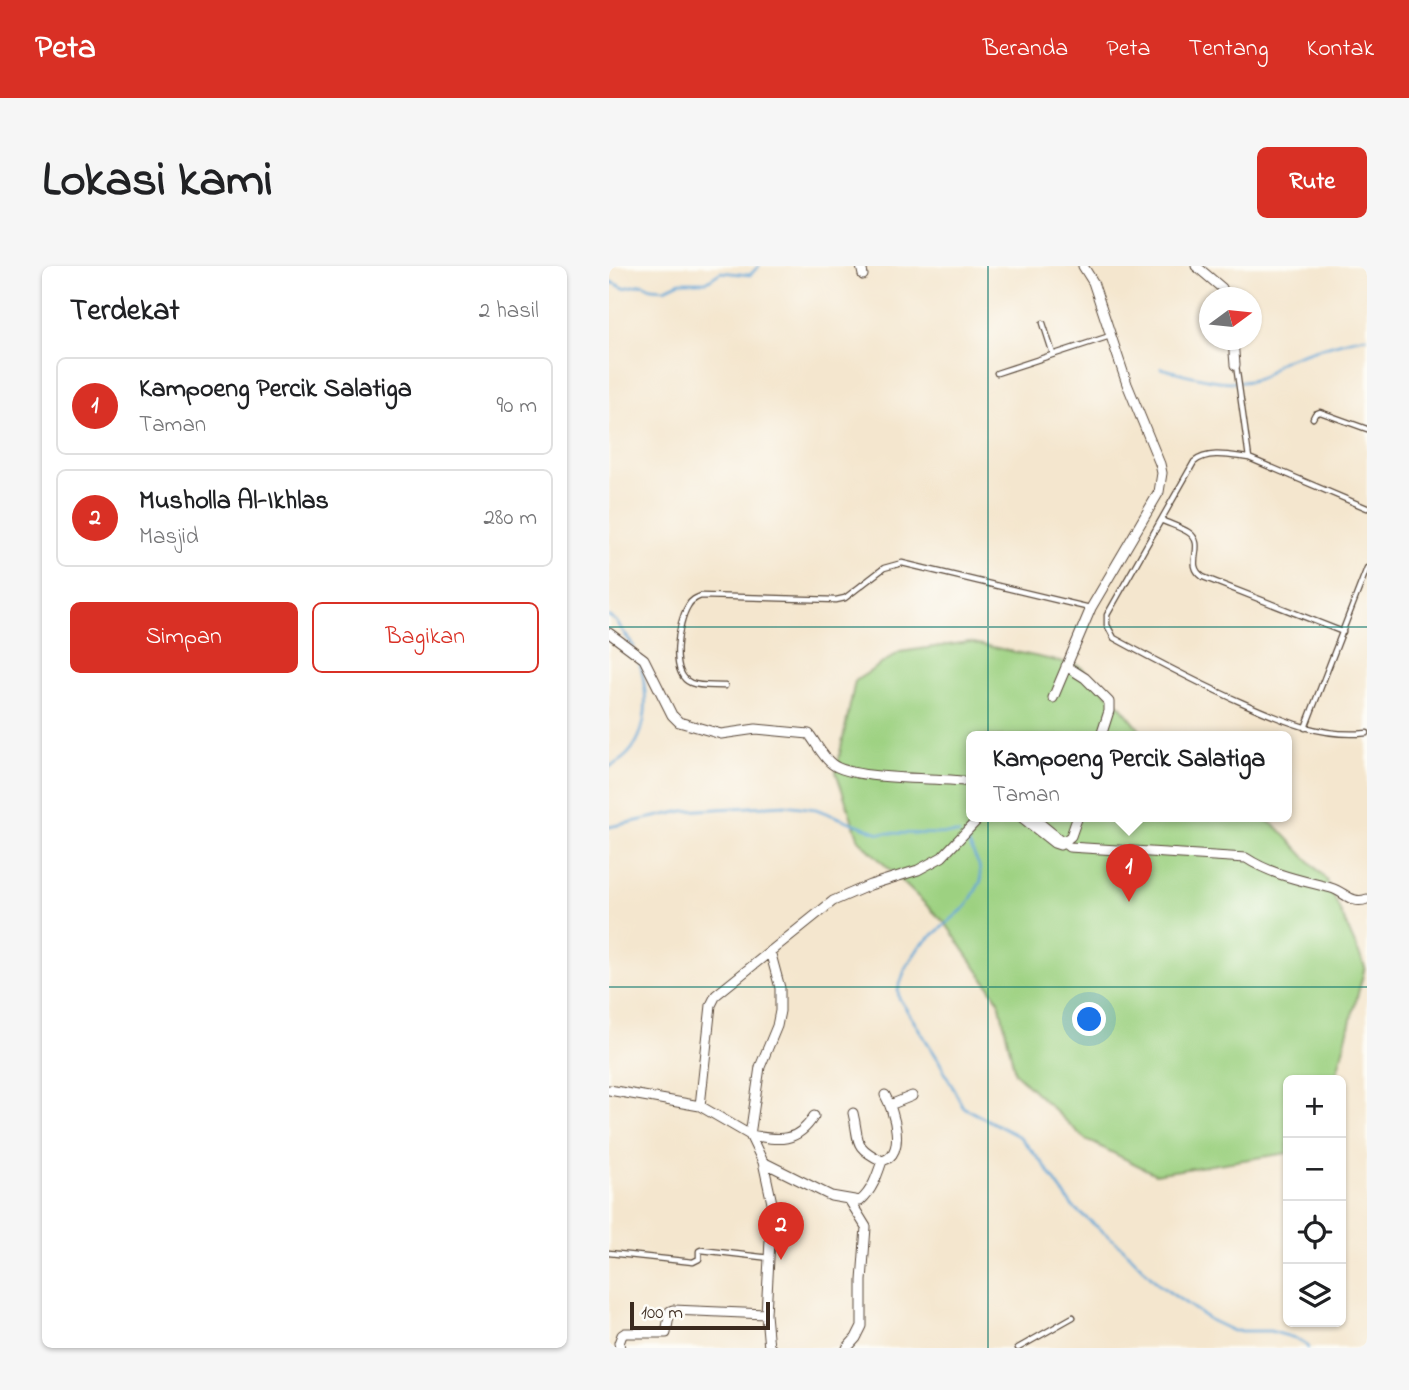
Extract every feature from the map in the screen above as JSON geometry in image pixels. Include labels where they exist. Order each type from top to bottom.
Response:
[{"type":"street","points":[[1053,698],[1091,608],[1159,492],[1161,482],[1160,464],[1127,384],[1093,282],[1083,266]]},
{"type":"street","points":[[1196,266],[1220,287]]},
{"type":"street","points":[[1234,350],[1235,365]]},
{"type":"street","points":[[609,633],[641,656],[672,715],[686,726],[721,734],[756,729],[809,734],[832,764],[852,773],[966,781]]},
{"type":"street","points":[[1066,666],[1085,678],[1109,702],[1103,731]]},
{"type":"street","points":[[700,1106],[711,1005],[716,995],[833,901],[870,885],[918,870],[942,857],[974,822]]},
{"type":"street","points":[[1028,822],[1054,843],[1062,844]]},
{"type":"street","points":[[1038,822],[1069,848],[1245,858],[1272,872],[1332,888],[1356,901],[1367,900]]},
{"type":"street","points":[[1062,844],[1070,836],[1076,822]]},
{"type":"street","points":[[771,951],[780,988],[780,1011],[777,1026],[760,1067],[750,1135],[764,1162],[772,1203],[766,1314],[771,1348]]},
{"type":"street","points":[[609,1090],[700,1106],[750,1135],[775,1139],[788,1138],[805,1129],[814,1115]]},
{"type":"street","points":[[764,1162],[831,1196],[860,1201],[877,1178],[882,1161],[890,1157],[896,1148],[890,1105],[885,1095]]},
{"type":"street","points":[[890,1105],[912,1096]]},
{"type":"street","points":[[853,1113],[860,1147],[882,1161]]},
{"type":"street","points":[[848,1348],[862,1326],[866,1227],[850,1201]]},
{"type":"street","points":[[620,1348],[619,1343],[625,1333],[666,1333],[670,1311],[673,1310],[766,1314]]},
{"type":"lane","points":[[1043,323],[1053,354]]},
{"type":"lane","points":[[997,373],[1111,335]]},
{"type":"lane","points":[[1235,365],[1249,458]]},
{"type":"lane","points":[[1313,418],[1320,412],[1367,429]]},
{"type":"lane","points":[[1367,508],[1249,458],[1218,455],[1200,457],[1194,462],[1107,615],[1107,625],[1114,638],[1191,680],[1293,725],[1336,734],[1367,733]]},
{"type":"lane","points":[[1161,520],[1190,533],[1195,540],[1197,549],[1193,567],[1196,573],[1343,632]]},
{"type":"lane","points":[[725,686],[691,683],[683,677],[679,668],[677,643],[683,617],[688,606],[701,596],[836,600],[845,598],[884,568],[902,563],[1091,608]]},
{"type":"lane","points":[[1304,727],[1367,568]]},
{"type":"lane","points":[[609,1253],[693,1262],[699,1259],[701,1250],[770,1258]]},
{"type":"lane","points":[[1019,1348],[1073,1317]]},
{"type":"green space","points":[[969,642],[1080,666],[1141,731],[966,731],[966,822],[1269,822],[1277,827],[1326,879],[1365,967],[1336,1075],[1283,1075],[1283,1154],[1155,1174],[1085,1139],[1015,1073],[999,1001],[946,924],[859,840],[836,772],[855,681],[900,652]]},
{"type":"waterway","points":[[609,281],[624,288],[643,284],[651,288],[665,289],[680,282],[706,282],[721,272],[750,275],[759,266]]},
{"type":"waterway","points":[[1161,368],[1212,380],[1251,381],[1264,376],[1286,360],[1367,337]]},
{"type":"waterway","points":[[609,616],[616,621],[634,647]]},
{"type":"waterway","points":[[609,767],[623,759],[633,748],[644,721],[645,690],[639,660]]},
{"type":"waterway","points":[[609,827],[683,811],[785,805],[816,809],[879,833],[959,834]]},
{"type":"waterway","points":[[965,836],[979,865],[981,881],[967,906],[920,946],[906,967],[898,990],[899,998],[938,1059],[963,1107],[1020,1137],[1044,1165],[1073,1207],[1123,1248],[1159,1285],[1210,1320],[1233,1331],[1270,1331],[1295,1338],[1308,1348]]},
{"type":"place","name":"Kampoeng Percik Salatiga","points":[[1129,902]]},
{"type":"place","name":"Musholla Al-Ikhlas","points":[[781,1260]]}]
